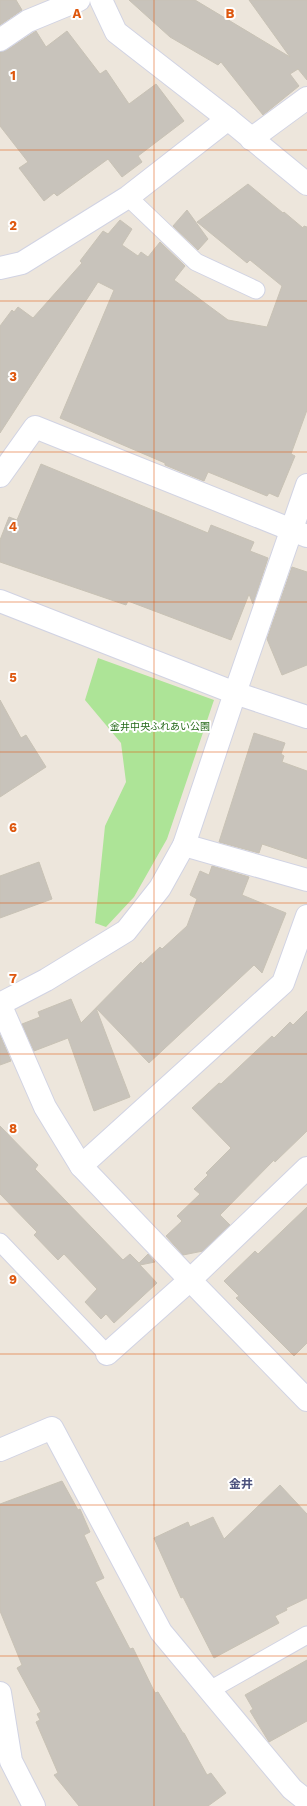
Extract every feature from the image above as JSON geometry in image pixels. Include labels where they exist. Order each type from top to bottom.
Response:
[{"type":"street","points":[[0,40],[28,21],[80,0]]},
{"type":"street","points":[[101,0],[116,32],[228,119],[307,184]]},
{"type":"street","points":[[251,139],[307,98]]},
{"type":"street","points":[[0,268],[22,263],[128,197],[228,119]]},
{"type":"street","points":[[0,476],[35,427],[299,533]]},
{"type":"street","points":[[305,1394],[190,1280],[82,1166],[45,1107],[0,1004],[46,980],[126,931],[160,888],[184,845],[234,693],[299,533],[307,485]]},
{"type":"street","points":[[0,601],[234,693],[307,717]]},
{"type":"street","points":[[184,845],[307,880]]},
{"type":"street","points":[[82,1166],[283,983],[307,916]]},
{"type":"street","points":[[108,1354],[190,1280],[307,1168]]},
{"type":"street","points":[[0,1450],[52,1428],[161,1632],[292,1789],[307,1801]]},
{"type":"street","points":[[0,1693],[11,1761],[34,1806]]},
{"type":"lane","points":[[128,197],[196,262],[256,290]]},
{"type":"lane","points":[[0,1242],[108,1354]]},
{"type":"lane","points":[[210,1690],[307,1635]]},
{"type":"green space","name":"金井中央ふれあい公園","points":[[98,658],[214,700],[167,839],[134,897],[106,927],[95,923],[105,826],[126,782],[121,743],[85,700]]},
{"type":"building","points":[[0,0],[16,0],[22,10],[0,25]]},
{"type":"building","points":[[129,0],[195,0],[290,57],[249,0],[307,0],[307,80],[298,69],[290,74],[299,86],[263,115],[221,62],[218,65],[170,37]]},
{"type":"building","points":[[36,31],[46,47],[67,31],[100,74],[106,70],[129,104],[156,84],[184,121],[138,156],[142,162],[122,177],[108,159],[57,196],[54,193],[44,201],[19,168],[28,162],[0,126],[0,52],[7,50]]},
{"type":"building","points":[[248,184],[303,228],[304,226],[307,227],[307,410],[291,454],[295,456],[278,497],[269,493],[267,496],[208,472],[204,481],[60,418],[114,290],[98,282],[0,433],[0,326],[12,310],[14,312],[18,307],[33,318],[82,263],[80,261],[103,231],[108,234],[120,220],[132,229],[122,245],[138,256],[141,252],[148,257],[160,242],[185,266],[174,280],[228,320],[267,327],[282,286],[250,260],[247,263],[197,222]]},
{"type":"building","points":[[187,210],[208,239],[198,250],[173,226]]},
{"type":"building","points":[[41,464],[208,533],[211,525],[254,542],[250,551],[268,558],[253,604],[249,594],[231,640],[128,601],[126,605],[0,562],[0,540],[9,517],[17,520]]},
{"type":"building","points":[[292,567],[307,572],[307,665],[282,675],[267,639]]},
{"type":"building","points":[[0,700],[21,738],[26,735],[46,767],[0,797]]},
{"type":"building","points":[[254,733],[285,743],[281,754],[284,756],[282,762],[307,771],[307,859],[262,844],[259,853],[219,842]]},
{"type":"building","points":[[39,862],[52,899],[0,918],[0,876]]},
{"type":"building","points":[[212,866],[249,877],[242,895],[286,913],[262,973],[254,965],[149,1063],[96,1008],[130,1097],[94,1111],[68,1038],[34,1051],[22,1024],[40,1017],[38,1012],[71,999],[81,1023],[141,962],[142,964],[160,947],[162,949],[187,926],[197,899],[190,895],[200,871],[209,875]]},
{"type":"building","points":[[307,1011],[307,1131],[275,1162],[274,1160],[220,1215],[230,1225],[203,1251],[183,1255],[166,1236],[182,1221],[177,1216],[200,1194],[194,1189],[208,1175],[206,1173],[231,1148],[192,1108],[219,1083],[221,1084],[272,1036],[274,1038],[290,1022],[293,1025]]},
{"type":"building","points":[[0,1035],[11,1061],[0,1065]]},
{"type":"building","points":[[0,1126],[38,1165],[35,1169],[123,1260],[130,1254],[139,1263],[148,1254],[155,1262],[140,1265],[157,1283],[114,1323],[106,1314],[101,1319],[85,1302],[97,1289],[64,1254],[58,1260],[34,1235],[37,1232],[0,1194]]},
{"type":"building","points":[[307,1207],[307,1343],[294,1356],[236,1298],[239,1296],[224,1281],[255,1251],[258,1254]]},
{"type":"building","points":[[62,1481],[78,1510],[80,1509],[90,1532],[84,1535],[104,1578],[95,1582],[130,1649],[133,1648],[155,1693],[158,1692],[184,1733],[207,1775],[211,1773],[226,1793],[208,1806],[79,1806],[54,1775],[58,1773],[36,1722],[40,1720],[37,1714],[41,1712],[17,1668],[22,1665],[0,1611],[0,1504]]},
{"type":"building","points":[[280,1485],[307,1514],[307,1598],[286,1608],[287,1610],[275,1616],[279,1623],[214,1658],[183,1597],[181,1598],[154,1538],[188,1522],[190,1527],[213,1517],[224,1539]]},
{"type":"building","points":[[307,1660],[307,1721],[269,1742],[250,1711],[253,1709],[245,1695]]},
{"type":"district","name":"金井","points":[[241,1484]]}]
